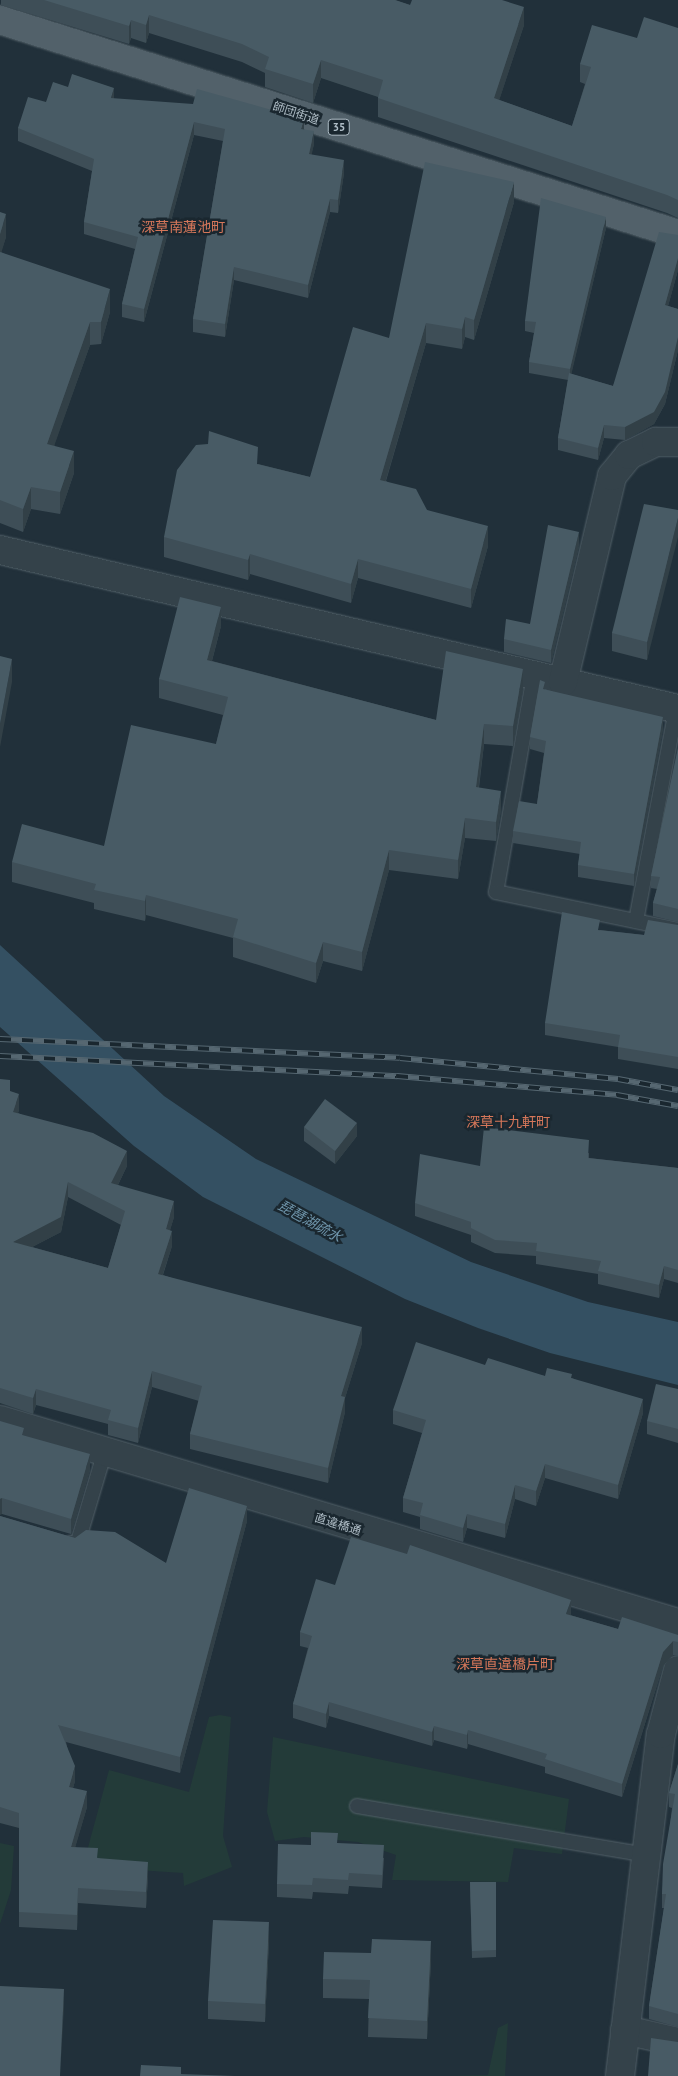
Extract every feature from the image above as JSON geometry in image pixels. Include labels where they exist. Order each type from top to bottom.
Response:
[{"type":"main road","name":"師団街道","points":[[0,20],[678,234]]},
{"type":"street","points":[[562,682],[612,476],[629,456],[656,442],[678,442]]},
{"type":"street","points":[[0,550],[562,682],[677,705]]},
{"type":"street","name":"直違橋通","points":[[0,1420],[678,1623]]},
{"type":"street","points":[[620,2076],[661,1734],[678,1670]]},
{"type":"street","points":[[625,2030],[678,2042]]},
{"type":"lane","points":[[534,675],[496,892],[678,930]]},
{"type":"lane","points":[[636,920],[677,705]]},
{"type":"lane","points":[[51,1538],[77,1545],[105,1452]]},
{"type":"lane","points":[[356,1806],[646,1855]]},
{"type":"green space","points":[[220,1715],[231,1717],[223,1836],[232,1867],[184,1886],[183,1873],[122,1869],[86,1855],[109,1770],[189,1792],[209,1717]]},
{"type":"green space","points":[[273,1737],[569,1799],[562,1854],[514,1848],[508,1882],[392,1880],[396,1855],[358,1842],[304,1837],[275,1841],[267,1812]]},
{"type":"green space","points":[[0,1843],[14,1846],[11,1890],[0,1924]]},
{"type":"green space","points":[[508,2023],[505,2076],[449,2076],[488,2075],[498,2028]]},
{"type":"water","name":"琵琶湖疏水","points":[[0,945],[164,1096],[256,1159],[471,1262],[588,1302],[678,1322],[678,1385],[550,1353],[478,1328],[405,1299],[203,1197],[134,1146],[0,1027]]},
{"type":"building","points":[[44,0],[395,0],[410,5],[412,0],[502,0],[524,7],[494,98],[572,126],[591,67],[580,64],[592,25],[637,38],[644,17],[678,28],[678,200],[378,98],[383,80],[321,60],[313,84],[265,69],[269,57],[242,44],[149,15],[146,25],[131,20],[129,26]]},
{"type":"building","points":[[72,74],[114,88],[111,98],[193,104],[197,89],[304,119],[301,129],[314,131],[309,154],[344,160],[338,200],[330,199],[308,285],[234,267],[225,324],[193,319],[225,129],[194,122],[144,309],[122,304],[138,237],[84,222],[94,159],[18,128],[28,97],[46,102],[53,82],[68,87]]},
{"type":"building","points":[[425,162],[514,182],[474,320],[465,317],[462,329],[426,323],[380,480],[416,489],[427,510],[488,526],[471,589],[358,559],[351,584],[250,554],[248,560],[164,537],[177,470],[196,445],[208,444],[209,431],[258,447],[257,464],[310,477],[353,327],[389,338]]},
{"type":"building","points":[[541,198],[606,217],[570,369],[529,362],[536,322],[525,321]]},
{"type":"building","points":[[0,212],[6,214],[0,234]]},
{"type":"building","points":[[659,232],[678,235],[678,258],[665,305],[678,309],[678,337],[665,392],[654,412],[625,427],[604,425],[598,448],[558,438],[569,373],[613,386]]},
{"type":"building","points":[[0,252],[110,289],[101,322],[90,322],[47,444],[74,451],[60,492],[31,487],[23,509],[0,500]]},
{"type":"building","points":[[644,504],[678,510],[678,518],[647,642],[612,633]]},
{"type":"building","points":[[548,525],[579,532],[551,650],[504,639],[506,619],[530,624]]},
{"type":"building","points":[[180,597],[221,607],[207,660],[436,720],[446,651],[523,669],[513,726],[484,724],[476,787],[501,791],[496,822],[465,818],[458,860],[389,850],[362,952],[323,942],[316,963],[233,937],[238,919],[146,895],[145,901],[94,890],[96,884],[12,862],[22,824],[104,846],[131,725],[216,744],[228,697],[159,679]]},
{"type":"building","points":[[0,656],[12,659],[0,724]]},
{"type":"building","points":[[540,680],[545,682],[543,689],[663,717],[634,874],[578,865],[581,842],[513,831],[519,801],[537,804],[546,741],[530,737]]},
{"type":"building","points":[[678,748],[678,909],[653,903],[660,877],[651,876]]},
{"type":"building","points":[[562,912],[600,920],[598,930],[644,935],[648,920],[678,925],[678,1057],[618,1047],[620,1035],[545,1023]]},
{"type":"building","points":[[0,1079],[10,1080],[10,1091],[19,1094],[13,1112],[93,1133],[127,1151],[111,1183],[174,1201],[166,1229],[172,1231],[158,1274],[362,1327],[341,1396],[345,1397],[328,1468],[190,1434],[202,1386],[152,1371],[138,1428],[108,1420],[111,1410],[36,1389],[33,1398],[0,1388]],"holes":[[[68,1182],[125,1211],[108,1268],[13,1242],[61,1217]]]},
{"type":"building","points":[[325,1099],[357,1123],[335,1151],[304,1127]]},
{"type":"building","points":[[484,1127],[589,1140],[588,1158],[678,1168],[678,1270],[664,1266],[659,1285],[598,1271],[601,1261],[536,1251],[537,1243],[495,1240],[471,1228],[471,1222],[415,1203],[420,1154],[480,1166]]},
{"type":"building","points":[[416,1342],[485,1365],[488,1358],[545,1376],[547,1368],[572,1374],[571,1378],[643,1399],[618,1485],[545,1464],[536,1491],[515,1485],[505,1524],[467,1514],[463,1528],[420,1515],[423,1503],[403,1498],[426,1420],[393,1410]]},
{"type":"building","points":[[656,1384],[678,1389],[678,1429],[647,1421]]},
{"type":"building","points":[[0,1421],[24,1428],[22,1435],[90,1454],[71,1519],[2,1498],[0,1499]]},
{"type":"building","points":[[189,1488],[247,1506],[180,1757],[58,1725],[75,1766],[69,1787],[87,1791],[71,1847],[98,1848],[97,1858],[148,1862],[146,1892],[78,1888],[77,1915],[19,1912],[19,1813],[0,1807],[0,1516],[75,1538],[86,1530],[115,1532],[166,1563]]},
{"type":"building","points":[[351,1537],[407,1554],[410,1545],[571,1600],[566,1614],[618,1629],[622,1617],[678,1635],[678,1642],[673,1641],[663,1652],[622,1784],[545,1759],[547,1754],[468,1730],[467,1735],[434,1726],[432,1732],[329,1702],[326,1714],[293,1704],[312,1636],[300,1632],[316,1579],[335,1585]]},
{"type":"building","points":[[678,1764],[678,2014],[649,2006],[666,1894],[662,1894],[663,1864],[675,1794],[669,1793]]},
{"type":"building","points":[[311,1832],[338,1833],[337,1843],[384,1845],[382,1875],[349,1873],[348,1880],[313,1878],[312,1885],[277,1884],[278,1844],[311,1845]]},
{"type":"building","points":[[470,1882],[496,1882],[496,1950],[472,1951]]},
{"type":"building","points":[[213,1920],[269,1922],[265,2004],[208,2001]]},
{"type":"building","points":[[372,1939],[431,1941],[427,2021],[368,2018],[370,1980],[323,1979],[324,1952],[371,1953]]},
{"type":"building","points":[[0,1986],[64,1989],[60,2076],[0,2076]]},
{"type":"building","points":[[651,2038],[678,2042],[678,2076],[648,2076]]},
{"type":"building","points":[[141,2065],[181,2067],[181,2074],[235,2076],[140,2076]]},
{"type":"railway","points":[[0,1039],[400,1058],[618,1079],[678,1090]]},
{"type":"railway","points":[[0,1056],[397,1076],[617,1095],[678,1106]]},
{"type":"district","name":"深草南蓮池町","points":[[183,227]]},
{"type":"district","name":"深草十九軒町","points":[[508,1122]]},
{"type":"district","name":"深草直違橋片町","points":[[505,1664]]}]
